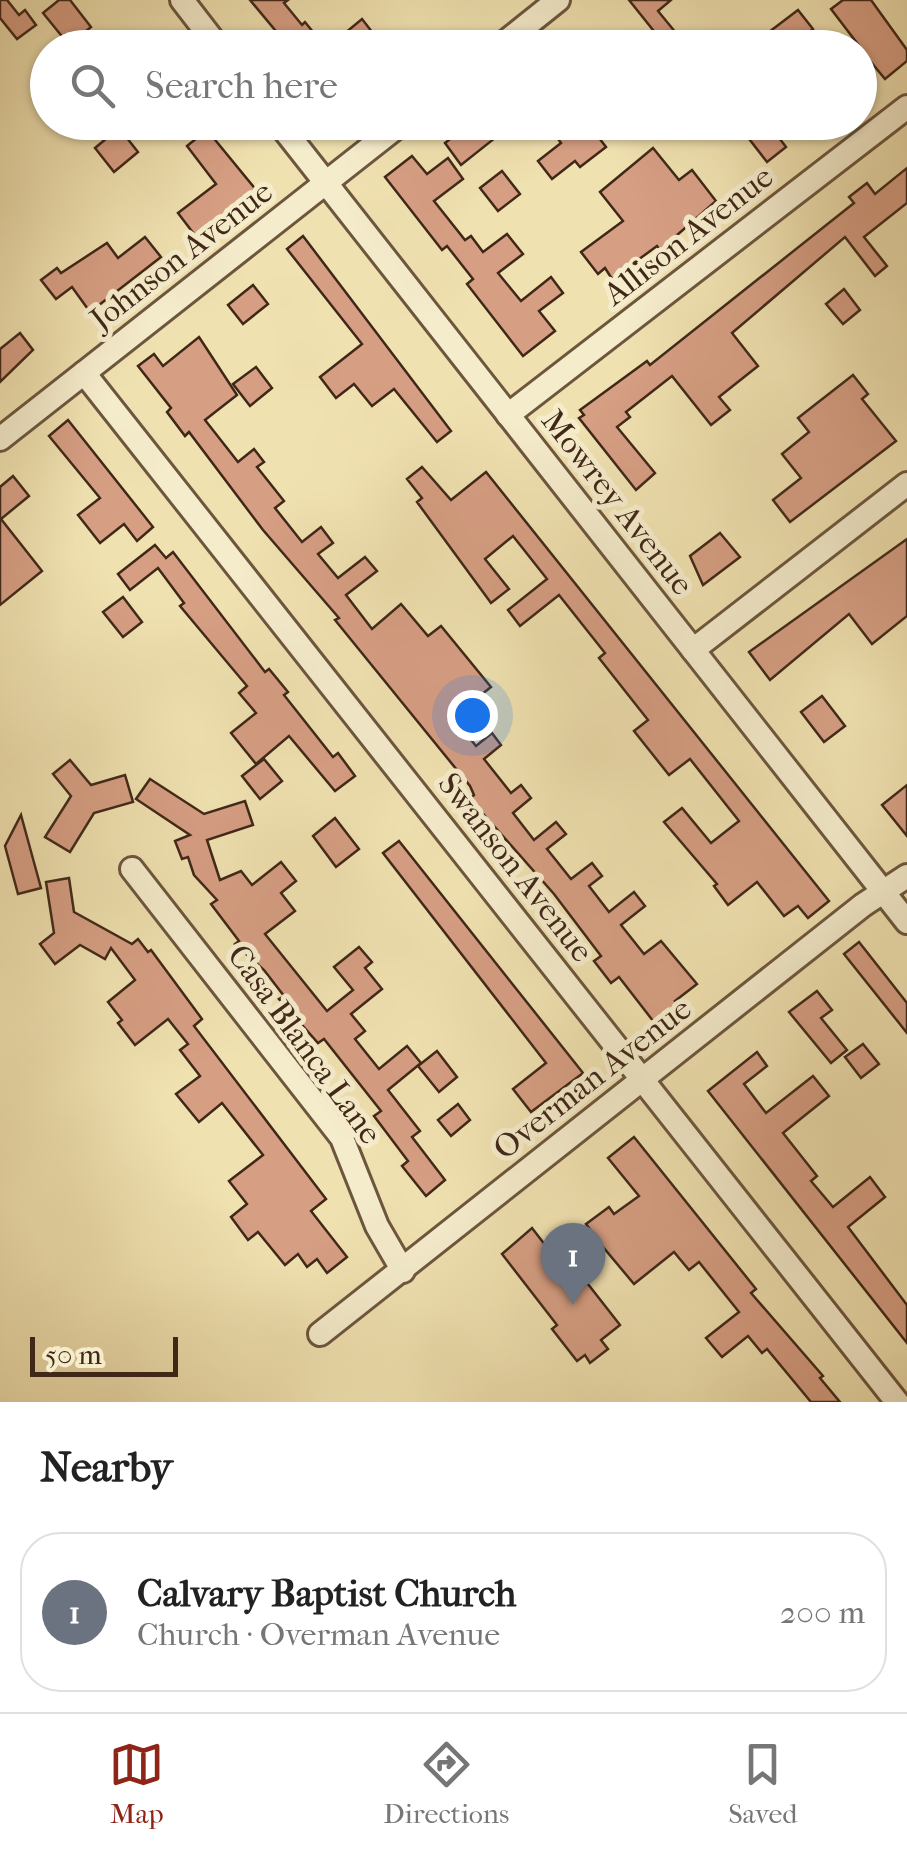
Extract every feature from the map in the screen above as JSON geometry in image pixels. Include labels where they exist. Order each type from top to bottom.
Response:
[{"type":"street","points":[[182,0],[205,30]]},
{"type":"street","points":[[520,30],[558,0]]},
{"type":"street","name":"Allison Avenue","points":[[877,130],[907,107]]},
{"type":"street","name":"Mowrey Avenue","points":[[292,140],[907,922]]},
{"type":"street","name":"Johnson Avenue","points":[[0,439],[380,140]]},
{"type":"street","name":"Allison Avenue","points":[[508,415],[864,140]]},
{"type":"street","name":"Swanson Avenue","points":[[84,373],[897,1402]]},
{"type":"street","points":[[693,650],[907,484]]},
{"type":"street","name":"Casa Blanca Lane","points":[[132,868],[342,1138],[377,1226],[403,1271]]},
{"type":"street","name":"Overman Avenue","points":[[320,1334],[863,905],[907,876]]},
{"type":"building","points":[[0,0],[7,0],[19,15],[25,10],[36,25],[17,39],[0,18]]},
{"type":"building","points":[[59,0],[70,0],[91,27],[57,30],[43,13]]},
{"type":"building","points":[[250,0],[288,0],[284,3],[302,25],[305,22],[311,30],[275,30]]},
{"type":"building","points":[[629,0],[671,0],[658,11],[674,30],[653,30]]},
{"type":"building","points":[[843,0],[871,0],[907,50],[907,61],[885,79],[877,69],[877,30],[847,30],[831,9]]},
{"type":"building","points":[[798,10],[813,29],[812,30],[772,30]]},
{"type":"building","points":[[362,19],[371,30],[349,30]]},
{"type":"building","points":[[105,140],[128,140],[138,152],[114,172],[95,148]]},
{"type":"building","points":[[194,140],[215,140],[262,197],[241,214],[236,208],[197,238],[178,213],[216,184],[187,146]]},
{"type":"building","points":[[449,140],[492,140],[461,165],[445,143]]},
{"type":"building","points":[[559,140],[601,140],[606,147],[580,167],[575,161],[552,179],[538,161],[561,143]]},
{"type":"building","points":[[750,140],[781,140],[786,147],[767,162]]},
{"type":"building","points":[[653,148],[679,180],[692,170],[716,201],[660,250],[657,246],[612,279],[605,268],[598,274],[581,252],[623,221],[600,192]]},
{"type":"building","points":[[412,156],[427,174],[448,158],[463,179],[434,201],[465,240],[471,236],[483,252],[507,234],[523,254],[498,273],[521,301],[551,277],[563,293],[539,311],[555,331],[523,356],[467,284],[473,279],[447,246],[442,250],[385,177]]},
{"type":"building","points":[[907,168],[907,203],[864,237],[887,266],[875,276],[845,237],[732,333],[758,366],[719,397],[730,410],[711,425],[672,376],[626,412],[630,417],[617,427],[655,473],[636,490],[579,418],[584,415],[580,410],[647,361],[650,365],[854,203],[849,197],[867,183],[875,194]]},
{"type":"building","points":[[502,171],[520,194],[498,211],[480,188]]},
{"type":"building","points":[[303,236],[451,431],[437,442],[394,389],[372,406],[354,384],[336,398],[320,377],[362,344],[287,249]]},
{"type":"building","points":[[145,237],[161,257],[90,312],[72,287],[56,299],[41,280],[57,268],[61,273],[107,243],[118,258]]},
{"type":"building","points":[[253,285],[268,304],[243,324],[228,305]]},
{"type":"building","points":[[844,289],[860,310],[843,324],[826,304]]},
{"type":"building","points":[[20,333],[33,350],[0,382],[0,349]]},
{"type":"building","points":[[199,337],[237,395],[205,420],[238,462],[254,449],[264,462],[257,467],[284,501],[275,508],[302,542],[321,527],[333,543],[318,554],[338,578],[365,557],[377,571],[346,595],[372,629],[401,604],[428,636],[441,626],[491,687],[453,717],[476,746],[492,733],[501,745],[484,759],[511,793],[521,785],[531,798],[513,813],[534,840],[556,822],[566,834],[547,849],[571,879],[592,863],[602,876],[589,886],[609,912],[634,892],[645,906],[621,925],[644,954],[661,941],[697,984],[675,1001],[681,1008],[657,1026],[619,977],[611,983],[594,961],[601,956],[554,894],[470,799],[474,795],[470,786],[335,620],[339,618],[263,530],[189,432],[185,436],[167,412],[171,408],[138,366],[154,354],[163,366]]},
{"type":"building","points":[[256,367],[272,388],[250,406],[233,384]]},
{"type":"building","points":[[853,375],[868,394],[862,399],[896,441],[790,522],[773,500],[801,478],[782,454],[809,432],[798,418]]},
{"type":"building","points":[[68,420],[153,527],[137,541],[124,524],[100,543],[78,515],[100,498],[49,436]]},
{"type":"building","points":[[422,467],[451,500],[486,472],[829,901],[808,918],[798,906],[784,916],[757,882],[728,905],[714,886],[717,884],[664,822],[682,808],[711,843],[739,821],[690,759],[669,775],[634,731],[648,720],[599,658],[605,653],[559,595],[520,626],[508,610],[547,579],[513,536],[485,559],[509,589],[491,603],[417,502],[422,498],[407,479]]},
{"type":"building","points":[[13,476],[29,496],[1,519],[42,571],[0,605],[0,487]]},
{"type":"building","points":[[720,533],[740,557],[703,585],[690,556]]},
{"type":"building","points":[[907,539],[907,616],[872,644],[849,614],[770,680],[749,652]]},
{"type":"building","points":[[155,545],[166,558],[173,552],[265,672],[269,669],[288,692],[284,695],[333,757],[338,753],[355,776],[335,791],[289,736],[256,764],[231,733],[256,713],[239,693],[247,686],[180,606],[184,603],[158,568],[130,590],[118,574]]},
{"type":"building","points":[[123,597],[142,622],[123,637],[103,612]]},
{"type":"building","points":[[822,696],[845,726],[824,742],[801,712]]},
{"type":"building","points":[[264,759],[282,781],[260,799],[242,776]]},
{"type":"building","points":[[70,760],[91,785],[125,775],[133,802],[94,813],[70,852],[45,837],[71,796],[53,774]]},
{"type":"building","points":[[150,779],[204,814],[245,801],[253,825],[207,840],[220,880],[241,871],[252,885],[281,862],[296,881],[281,893],[295,911],[265,934],[327,1011],[353,990],[334,967],[359,947],[372,962],[365,968],[382,989],[351,1014],[365,1031],[355,1039],[379,1069],[407,1046],[421,1063],[388,1090],[420,1131],[412,1137],[445,1180],[426,1196],[402,1166],[408,1161],[374,1116],[381,1111],[324,1039],[318,1043],[279,999],[284,996],[264,970],[235,944],[239,941],[211,904],[217,900],[194,875],[188,857],[182,859],[175,841],[190,835],[136,799]]},
{"type":"building","points":[[907,785],[907,836],[882,805]]},
{"type":"building","points":[[21,815],[41,888],[18,894],[5,846]]},
{"type":"building","points":[[335,818],[359,849],[336,867],[313,836]]},
{"type":"building","points":[[399,841],[583,1073],[531,1112],[513,1089],[546,1063],[383,853]]},
{"type":"building","points":[[69,878],[74,912],[132,944],[138,939],[148,952],[151,950],[202,1019],[194,1026],[326,1199],[311,1211],[347,1257],[327,1273],[317,1259],[307,1267],[298,1254],[285,1265],[258,1232],[248,1240],[231,1217],[247,1204],[229,1181],[263,1155],[222,1103],[199,1122],[176,1094],[200,1076],[180,1050],[188,1044],[168,1019],[135,1045],[118,1023],[122,1020],[108,1002],[135,980],[111,948],[105,959],[80,945],[55,964],[40,944],[54,933],[46,882]]},
{"type":"building","points":[[859,942],[907,1003],[907,1033],[844,954]]},
{"type":"building","points":[[817,991],[832,1010],[821,1018],[847,1050],[831,1063],[789,1012]]},
{"type":"building","points":[[863,1044],[879,1064],[861,1078],[845,1057]]},
{"type":"building","points":[[437,1051],[457,1077],[439,1092],[418,1066]]},
{"type":"building","points":[[757,1052],[767,1066],[744,1084],[766,1113],[813,1076],[829,1096],[783,1133],[817,1176],[811,1181],[833,1207],[870,1177],[885,1197],[848,1227],[907,1305],[907,1343],[708,1091]]},
{"type":"building","points":[[458,1104],[470,1120],[451,1136],[438,1120]]},
{"type":"building","points":[[634,1137],[756,1289],[751,1293],[823,1376],[820,1378],[840,1402],[811,1402],[767,1349],[762,1353],[748,1336],[722,1357],[706,1338],[739,1312],[699,1262],[689,1270],[674,1252],[634,1284],[603,1247],[586,1224],[609,1207],[614,1214],[639,1196],[608,1158]]},
{"type":"building","points":[[532,1228],[576,1285],[584,1279],[620,1325],[601,1340],[608,1349],[590,1363],[585,1355],[577,1361],[552,1329],[557,1325],[502,1254]]},
{"type":"place","name":"Calvary Baptist Church","points":[[573,1305]]}]
